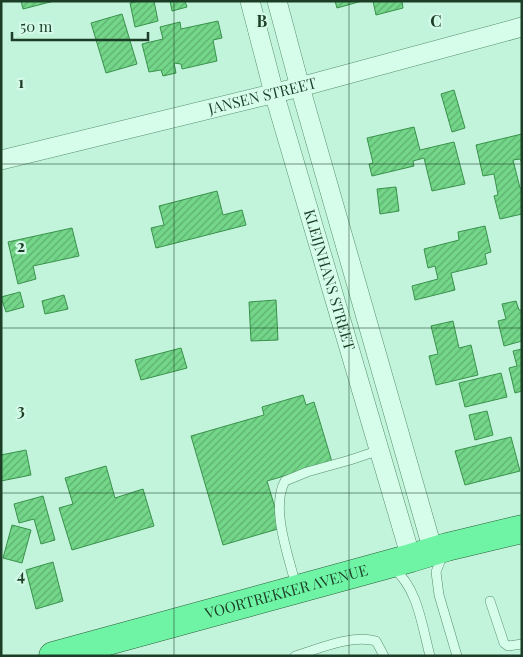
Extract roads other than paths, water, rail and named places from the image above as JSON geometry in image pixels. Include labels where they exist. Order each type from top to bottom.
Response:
[{"type":"highway","name":"VOORTREKKER AVENUE","points":[[53,656],[420,555],[522,529]]},
{"type":"street","name":"KLEIJNHANS STREET","points":[[250,1],[274,93],[380,450],[420,555]]},
{"type":"street","name":"KLEIJNHANS STREET","points":[[277,1],[420,555]]},
{"type":"street","name":"JANSEN STREET","points":[[1,160],[300,87],[522,27]]},
{"type":"lane","points":[[297,589],[283,532],[280,494],[285,481],[307,472],[380,450]]},
{"type":"lane","points":[[430,656],[416,605],[409,586],[402,575],[420,555],[436,572],[439,595],[458,656]]},
{"type":"lane","points":[[490,601],[504,643],[508,646],[522,644]]},
{"type":"lane","points":[[295,656],[349,640],[366,638],[376,641],[384,656]]}]
